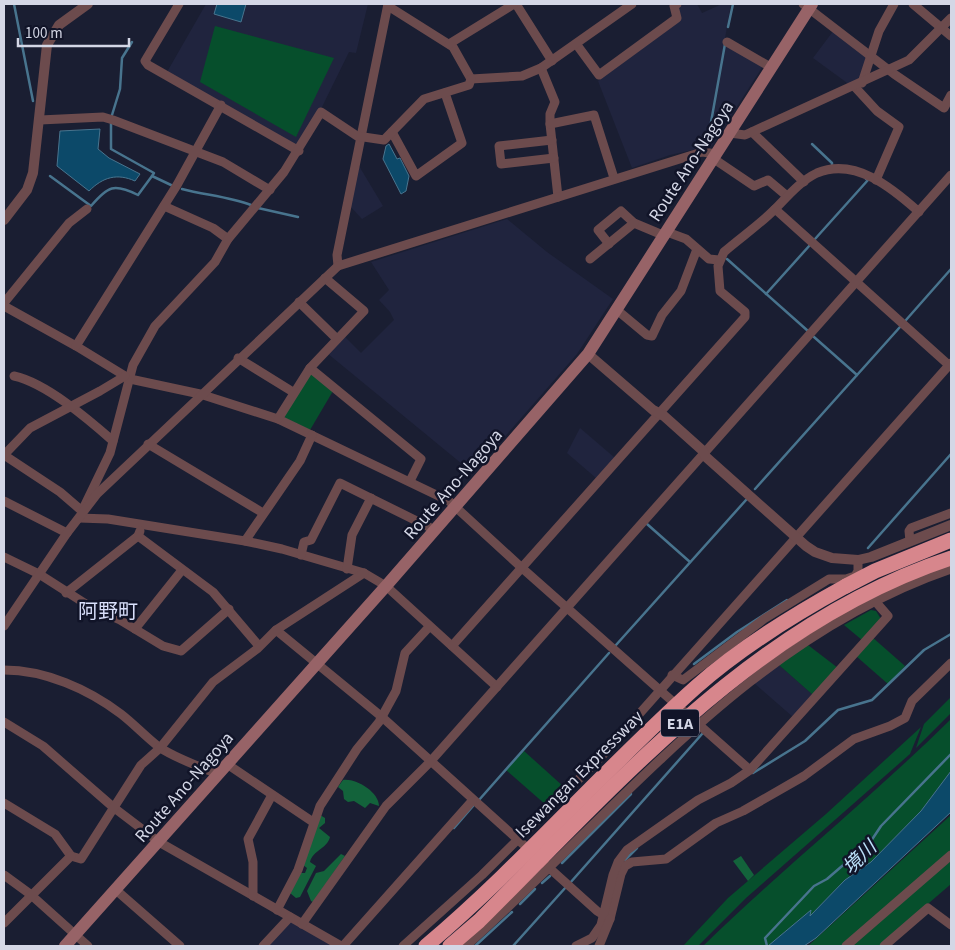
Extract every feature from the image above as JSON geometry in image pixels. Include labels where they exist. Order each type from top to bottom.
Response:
[{"type":"highway","name":"Isewangan Expressway","points":[[426,946],[478,900],[640,738],[697,686],[724,665],[767,633],[846,586],[890,564],[951,540]]},
{"type":"highway","name":"Isewangan Expressway","points":[[450,946],[479,921],[658,744],[733,679],[805,627],[901,577],[951,558]]},
{"type":"main road","name":"Route Ano-Nagoya","points":[[66,946],[456,507],[588,354],[772,68],[808,5]]},
{"type":"street","points":[[4,220],[30,184],[35,162],[47,45],[59,25],[88,4]]},
{"type":"street","points":[[179,4],[145,61],[148,66],[221,105],[299,151]]},
{"type":"street","points":[[449,44],[515,4],[552,61]]},
{"type":"street","points":[[471,79],[522,76],[541,68],[577,45],[632,4]]},
{"type":"street","points":[[577,45],[599,75],[678,18],[674,6],[677,4]]},
{"type":"street","points":[[858,84],[894,4]]},
{"type":"street","points":[[913,4],[951,36]]},
{"type":"street","points":[[80,515],[110,453],[127,378],[154,326],[215,262],[228,239],[270,190],[299,151],[321,112],[357,136],[362,137],[384,140],[424,99],[469,85],[471,79],[453,47],[388,5],[362,137],[337,255],[338,266]]},
{"type":"street","points":[[808,5],[890,70],[944,108],[951,94]]},
{"type":"street","points":[[730,134],[738,136],[752,132],[890,70],[918,54],[951,18]]},
{"type":"street","points":[[727,42],[772,68]]},
{"type":"street","points":[[541,68],[555,102],[550,114],[550,124],[558,196]]},
{"type":"street","points":[[858,84],[877,111],[899,127],[876,180]]},
{"type":"street","points":[[392,132],[416,176],[462,143],[445,93]]},
{"type":"street","points":[[76,346],[164,206],[221,105]]},
{"type":"street","points":[[550,124],[594,115],[614,178]]},
{"type":"street","points":[[40,120],[103,117],[223,162],[270,190]]},
{"type":"street","points":[[752,132],[804,182]]},
{"type":"street","points":[[552,140],[499,146],[501,164],[554,158]]},
{"type":"street","points":[[4,626],[67,532],[97,494],[238,358],[338,266],[702,152],[715,157],[754,186],[768,180],[787,196]]},
{"type":"street","points":[[452,646],[745,317],[745,312],[720,291],[719,260],[724,252],[775,210],[787,196],[818,173],[839,169],[857,170],[896,191],[919,212]]},
{"type":"street","points":[[302,924],[386,806],[430,762],[951,175]]},
{"type":"street","points":[[164,206],[213,228],[228,239]]},
{"type":"street","points":[[88,209],[69,223],[4,304],[127,378],[200,394],[278,419],[449,500],[566,608],[750,770]]},
{"type":"street","points":[[403,946],[482,875],[600,757],[951,365],[775,210]]},
{"type":"street","points":[[609,244],[598,230],[621,211],[634,223],[686,239],[709,259],[719,260]]},
{"type":"street","points":[[590,260],[634,223]]},
{"type":"street","points":[[617,310],[647,335],[652,336],[662,315],[681,292],[697,250]]},
{"type":"street","points":[[278,419],[293,392],[310,368],[364,311],[325,278]]},
{"type":"street","points":[[299,302],[337,338]]},
{"type":"street","points":[[588,354],[658,413],[815,552],[825,556],[858,560],[871,557],[951,525]]},
{"type":"street","points":[[238,358],[293,392]]},
{"type":"street","points":[[310,368],[422,459],[410,481]]},
{"type":"street","points":[[14,376],[33,382],[53,394],[113,441]]},
{"type":"street","points":[[127,378],[30,428],[4,455],[60,492],[80,515],[245,541],[364,573],[386,586],[497,687]]},
{"type":"street","points":[[245,541],[300,462],[312,435]]},
{"type":"street","points":[[148,444],[263,514]]},
{"type":"street","points":[[301,556],[304,542],[311,540],[316,532],[340,483],[435,530]]},
{"type":"street","points":[[347,569],[352,535],[371,498]]},
{"type":"street","points":[[4,501],[67,532]]},
{"type":"street","points":[[910,541],[908,531],[911,528],[951,513]]},
{"type":"street","points":[[66,593],[138,536],[142,526]]},
{"type":"street","points":[[138,536],[206,586],[229,609],[259,646]]},
{"type":"street","points":[[4,557],[39,574],[66,593],[164,646],[182,651],[229,609]]},
{"type":"street","points":[[672,675],[683,680],[764,618],[829,579],[846,579],[855,576],[858,571],[858,560]]},
{"type":"street","points":[[466,946],[698,724],[789,652],[875,601],[951,569]]},
{"type":"street","points":[[135,629],[182,570]]},
{"type":"street","points":[[4,815],[7,805],[54,834],[71,856],[81,859],[141,766],[160,748],[213,682],[259,646],[276,630],[364,573]]},
{"type":"street","points":[[576,946],[592,938],[607,918],[613,876],[618,862],[627,850],[698,800],[731,783],[750,770],[888,616],[875,601]]},
{"type":"street","points":[[277,910],[298,870],[320,806],[357,749],[382,717],[396,691],[406,653],[429,627]]},
{"type":"street","points":[[276,630],[318,662],[382,717],[472,801],[607,918]]},
{"type":"street","points":[[599,946],[621,874],[626,866],[632,862],[666,859],[716,823],[743,811],[804,776],[854,739],[890,726],[905,718],[912,701],[951,663]]},
{"type":"street","points":[[4,670],[24,670],[47,675],[85,693],[121,714],[160,748],[212,772],[216,776]]},
{"type":"street","points":[[4,722],[43,746],[113,808],[159,842],[342,946],[472,801]]},
{"type":"street","points":[[226,764],[313,822]]},
{"type":"street","points":[[253,896],[253,862],[248,838],[272,795]]},
{"type":"street","points":[[846,946],[951,855]]},
{"type":"street","points":[[4,923],[30,894],[71,856]]},
{"type":"street","points":[[4,875],[30,894],[88,946]]},
{"type":"street","points":[[116,890],[180,946]]},
{"type":"street","points":[[884,946],[928,908],[951,925]]},
{"type":"street","points":[[263,946],[290,917]]},
{"type":"shaded area","points":[[206,4],[368,4],[356,53],[349,52],[321,109],[296,147],[167,72]]},
{"type":"shaded area","points":[[217,4],[246,4],[241,22],[214,14]]},
{"type":"shaded area","points":[[683,4],[697,4],[702,13],[722,4],[731,4],[706,147],[670,155],[632,168],[598,81],[681,20],[678,7]]},
{"type":"shaded area","points":[[834,30],[868,55],[860,81],[850,85],[813,58]]},
{"type":"shaded area","points":[[726,45],[763,66],[711,147],[708,147]]},
{"type":"shaded area","points":[[100,129],[98,149],[109,158],[140,174],[135,181],[122,177],[110,178],[100,182],[89,191],[57,166],[60,131]]},
{"type":"shaded area","points":[[389,144],[397,159],[400,158],[409,176],[406,191],[401,194],[383,159],[386,146]]},
{"type":"shaded area","points":[[359,166],[383,206],[362,219],[350,206]]},
{"type":"shaded area","points":[[507,219],[547,252],[613,299],[577,354],[473,473],[327,353],[344,336],[361,353],[394,320],[390,312],[379,300],[389,290],[371,262]]},
{"type":"shaded area","points":[[580,428],[615,458],[596,478],[567,453]]},
{"type":"shaded area","points":[[779,665],[813,695],[793,717],[754,683]]},
{"type":"shaded area","points":[[951,771],[951,812],[816,938],[804,946],[768,946],[811,910],[810,916],[845,880],[871,862],[921,811]]},
{"type":"shaded area","points":[[289,922],[293,922],[336,946],[267,946]]},
{"type":"green space","points":[[215,26],[334,58],[296,137],[200,82]]},
{"type":"green space","points":[[309,374],[312,374],[333,391],[310,430],[285,418],[284,415]]},
{"type":"green space","points":[[871,610],[876,611],[881,619],[862,640],[844,625]]},
{"type":"green space","points":[[872,637],[905,666],[888,684],[856,656]]},
{"type":"green space","points":[[808,645],[838,668],[813,695],[779,665]]},
{"type":"green space","points":[[951,697],[951,713],[916,748],[924,724]]},
{"type":"green space","points":[[951,719],[951,771],[921,811],[871,862],[845,880],[810,916],[810,911],[768,946],[703,946],[890,777]]},
{"type":"green space","points":[[921,727],[910,754],[746,898],[698,946],[683,946],[728,898],[826,814]]},
{"type":"green space","points":[[524,751],[564,787],[546,805],[506,770]]},
{"type":"green space","points":[[343,780],[354,781],[366,787],[375,796],[379,806],[370,803],[365,808],[354,801],[348,802],[344,799],[343,791],[338,787]]},
{"type":"green space","points":[[320,815],[325,818],[325,823],[319,828],[330,837],[326,844],[312,858],[310,862],[316,866],[300,897],[296,898],[290,893],[301,873],[305,873],[307,868],[303,865]]},
{"type":"green space","points":[[951,815],[951,884],[879,946],[808,946]]},
{"type":"green space","points":[[341,854],[345,856],[313,902],[311,901],[307,891],[316,873],[324,871]]},
{"type":"green space","points":[[741,856],[754,875],[748,881],[733,861]]},
{"type":"waterway","points":[[14,4],[33,101]]},
{"type":"waterway","points":[[728,27],[733,4]]},
{"type":"waterway","points":[[112,115],[120,89],[122,58],[132,42]]},
{"type":"waterway","points":[[708,139],[725,44]]},
{"type":"waterway","points":[[111,122],[111,149],[154,173],[152,176]]},
{"type":"waterway","points":[[812,144],[832,163],[832,166]]},
{"type":"waterway","points":[[50,176],[91,206],[102,194],[112,188],[123,189],[138,195],[152,176],[171,185]]},
{"type":"waterway","points":[[815,239],[868,180],[866,179]]},
{"type":"waterway","points":[[182,189],[251,205]]},
{"type":"waterway","points":[[258,208],[298,217]]},
{"type":"waterway","points":[[766,294],[810,245]]},
{"type":"waterway","points":[[727,259],[808,331]]},
{"type":"waterway","points":[[906,320],[951,269]]},
{"type":"waterway","points":[[755,489],[900,327]]},
{"type":"waterway","points":[[814,337],[857,375]]},
{"type":"waterway","points":[[868,548],[951,454]]},
{"type":"waterway","points":[[616,645],[746,500]]},
{"type":"waterway","points":[[647,524],[690,562]]},
{"type":"waterway","points":[[694,664],[737,632],[787,600]]},
{"type":"waterway","points":[[753,773],[805,741],[838,710],[872,700],[924,650],[951,634]]},
{"type":"waterway","points":[[479,800],[609,653]]},
{"type":"waterway","points":[[570,883],[702,734]]},
{"type":"waterway","name":"境川","points":[[767,946],[765,938],[814,886],[827,879],[871,841],[881,826],[951,754]]},
{"type":"waterway","points":[[562,863],[631,794]]},
{"type":"waterway","points":[[454,828],[473,806]]},
{"type":"waterway","points":[[625,860],[637,848]]},
{"type":"waterway","points":[[542,883],[550,876]]},
{"type":"waterway","points":[[513,946],[566,887]]},
{"type":"waterway","points":[[520,904],[535,889]]},
{"type":"waterway","points":[[475,946],[512,912]]},
{"type":"district","name":"阿野町","points":[[108,611]]}]
